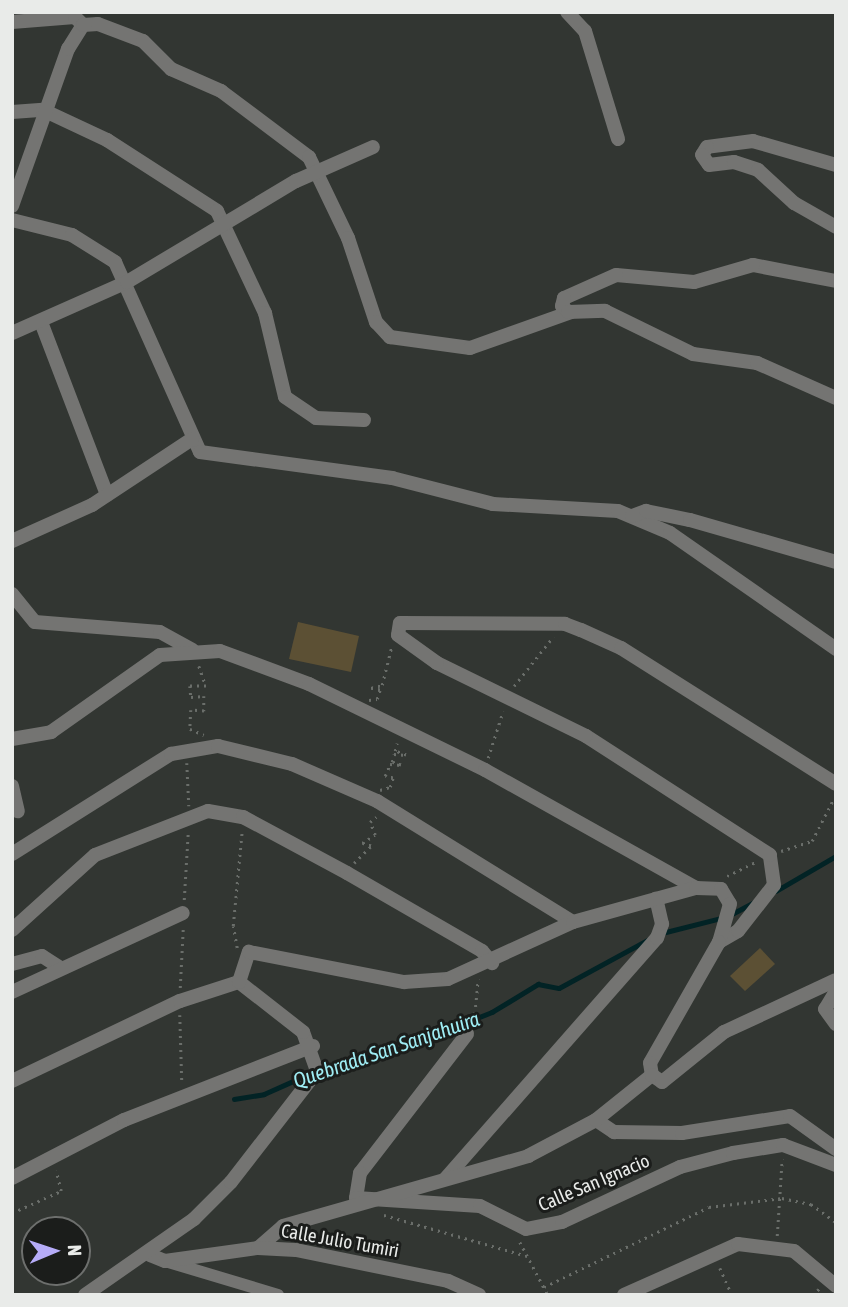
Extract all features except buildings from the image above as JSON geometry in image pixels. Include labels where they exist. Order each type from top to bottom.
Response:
[{"type":"street","points":[[567,12],[585,31],[618,139]]},
{"type":"street","points":[[12,22],[75,17],[83,25],[125,31],[171,69],[221,91],[293,142],[315,172],[348,238],[376,322],[390,337],[470,348],[571,312],[605,312],[693,354],[757,363],[836,398]]},
{"type":"street","points":[[12,206],[43,110],[83,25]]},
{"type":"street","points":[[12,112],[43,110],[150,163],[200,196],[225,223],[265,313],[285,397],[316,418],[364,421]]},
{"type":"street","points":[[836,165],[753,141],[707,147],[702,155],[709,166],[734,163],[758,170],[804,210],[836,227]]},
{"type":"street","points":[[12,333],[127,282],[315,172],[373,147]]},
{"type":"street","points":[[12,220],[92,244],[115,262],[127,282],[192,439],[206,455],[392,478],[493,503],[632,516],[708,557],[836,649]]},
{"type":"street","points":[[571,312],[562,306],[564,298],[616,275],[694,282],[753,265],[836,281]]},
{"type":"street","points":[[12,322],[35,324]]},
{"type":"street","points":[[35,324],[107,495]]},
{"type":"street","points":[[12,541],[107,495],[192,439]]},
{"type":"street","points":[[632,516],[646,511],[680,518],[836,562]]},
{"type":"street","points":[[12,594],[35,622],[160,632],[192,650],[256,664],[485,770],[696,888]]},
{"type":"street","points":[[719,942],[738,931],[774,886],[770,855],[642,769],[437,663],[400,637],[397,628],[405,621],[473,628],[565,624],[621,648],[836,784]]},
{"type":"street","points":[[12,739],[51,732],[144,664],[192,650]]},
{"type":"street","points":[[12,854],[194,746],[252,751],[377,800],[573,922]]},
{"type":"street","points":[[12,786],[18,811]]},
{"type":"street","points":[[12,930],[95,855],[190,813],[243,817],[482,951],[486,966]]},
{"type":"street","points":[[239,982],[243,957],[267,952],[404,982],[486,966],[573,922],[696,888],[713,887],[730,904],[719,942],[650,1062],[652,1075]]},
{"type":"street","points":[[445,1179],[657,938],[662,924],[656,899]]},
{"type":"street","points":[[12,992],[59,967],[183,913]]},
{"type":"street","points":[[12,964],[42,956],[59,967]]},
{"type":"street","points":[[652,1075],[672,1080],[724,1032],[836,980]]},
{"type":"street","points":[[12,1081],[180,1001],[239,982]]},
{"type":"street","points":[[85,1295],[106,1288],[150,1255],[232,1182],[298,1100],[317,1071],[313,1045],[239,982]]},
{"type":"street","points":[[836,991],[825,1009],[836,1024]]},
{"type":"street","points":[[364,1201],[354,1192],[360,1173],[471,1028]]},
{"type":"street","points":[[12,1178],[53,1155],[182,1096],[313,1045]]},
{"type":"street","points":[[258,1248],[283,1226],[528,1156],[596,1120],[652,1075]]},
{"type":"street","points":[[596,1120],[614,1132],[682,1133],[790,1116],[836,1149]]},
{"type":"street","points":[[783,1145],[836,1165]]},
{"type":"street","name":"Calle San Ignacio","points":[[364,1201],[471,1205],[526,1230],[545,1227],[680,1167],[783,1145]]},
{"type":"street","points":[[624,1295],[713,1252],[738,1244],[776,1245],[815,1265],[836,1286]]},
{"type":"street","name":"Calle Julio Tumiri","points":[[150,1255],[165,1261],[258,1248],[365,1262],[479,1295]]},
{"type":"street","points":[[165,1261],[173,1269],[278,1295]]},
{"type":"path","points":[[370,716],[376,704],[368,703],[370,695],[377,699],[380,690],[371,688],[382,685],[385,660],[400,637]]},
{"type":"path","points":[[182,1096],[180,1001],[183,913],[194,746],[205,732],[190,729],[191,710],[204,711],[204,696],[191,697],[190,686],[206,686],[192,650]]},
{"type":"path","points":[[713,887],[770,855],[813,841],[836,795]]},
{"type":"path","points":[[243,817],[233,926],[243,957]]},
{"type":"path","points":[[471,1028],[486,966]]},
{"type":"path","points":[[776,1245],[782,1198],[783,1145]]},
{"type":"path","points":[[12,1213],[61,1191],[53,1155]]},
{"type":"path","points":[[544,1287],[709,1208],[782,1198],[811,1204],[836,1222]]},
{"type":"path","points":[[364,1201],[412,1226],[527,1256]]},
{"type":"path","points":[[509,1220],[548,1295]]},
{"type":"path","points":[[713,1252],[732,1295]]},
{"type":"shaded area","points":[[298,622],[359,636],[351,672],[289,659]]},
{"type":"shaded area","points":[[760,948],[775,964],[745,991],[730,976]]},
{"type":"waterway","name":"Quebrada San Sanjahuira","points":[[776,891],[836,856]]},
{"type":"waterway","name":"Quebrada San Sanjahuira","points":[[730,915],[753,903]]},
{"type":"waterway","name":"Quebrada San Sanjahuira","points":[[662,933],[721,918]]},
{"type":"waterway","name":"Quebrada San Sanjahuira","points":[[321,1070],[401,1048],[492,1012],[538,984],[559,988],[651,938]]},
{"type":"waterway","name":"Quebrada San Sanjahuira","points":[[234,1099],[264,1094],[309,1074]]}]
